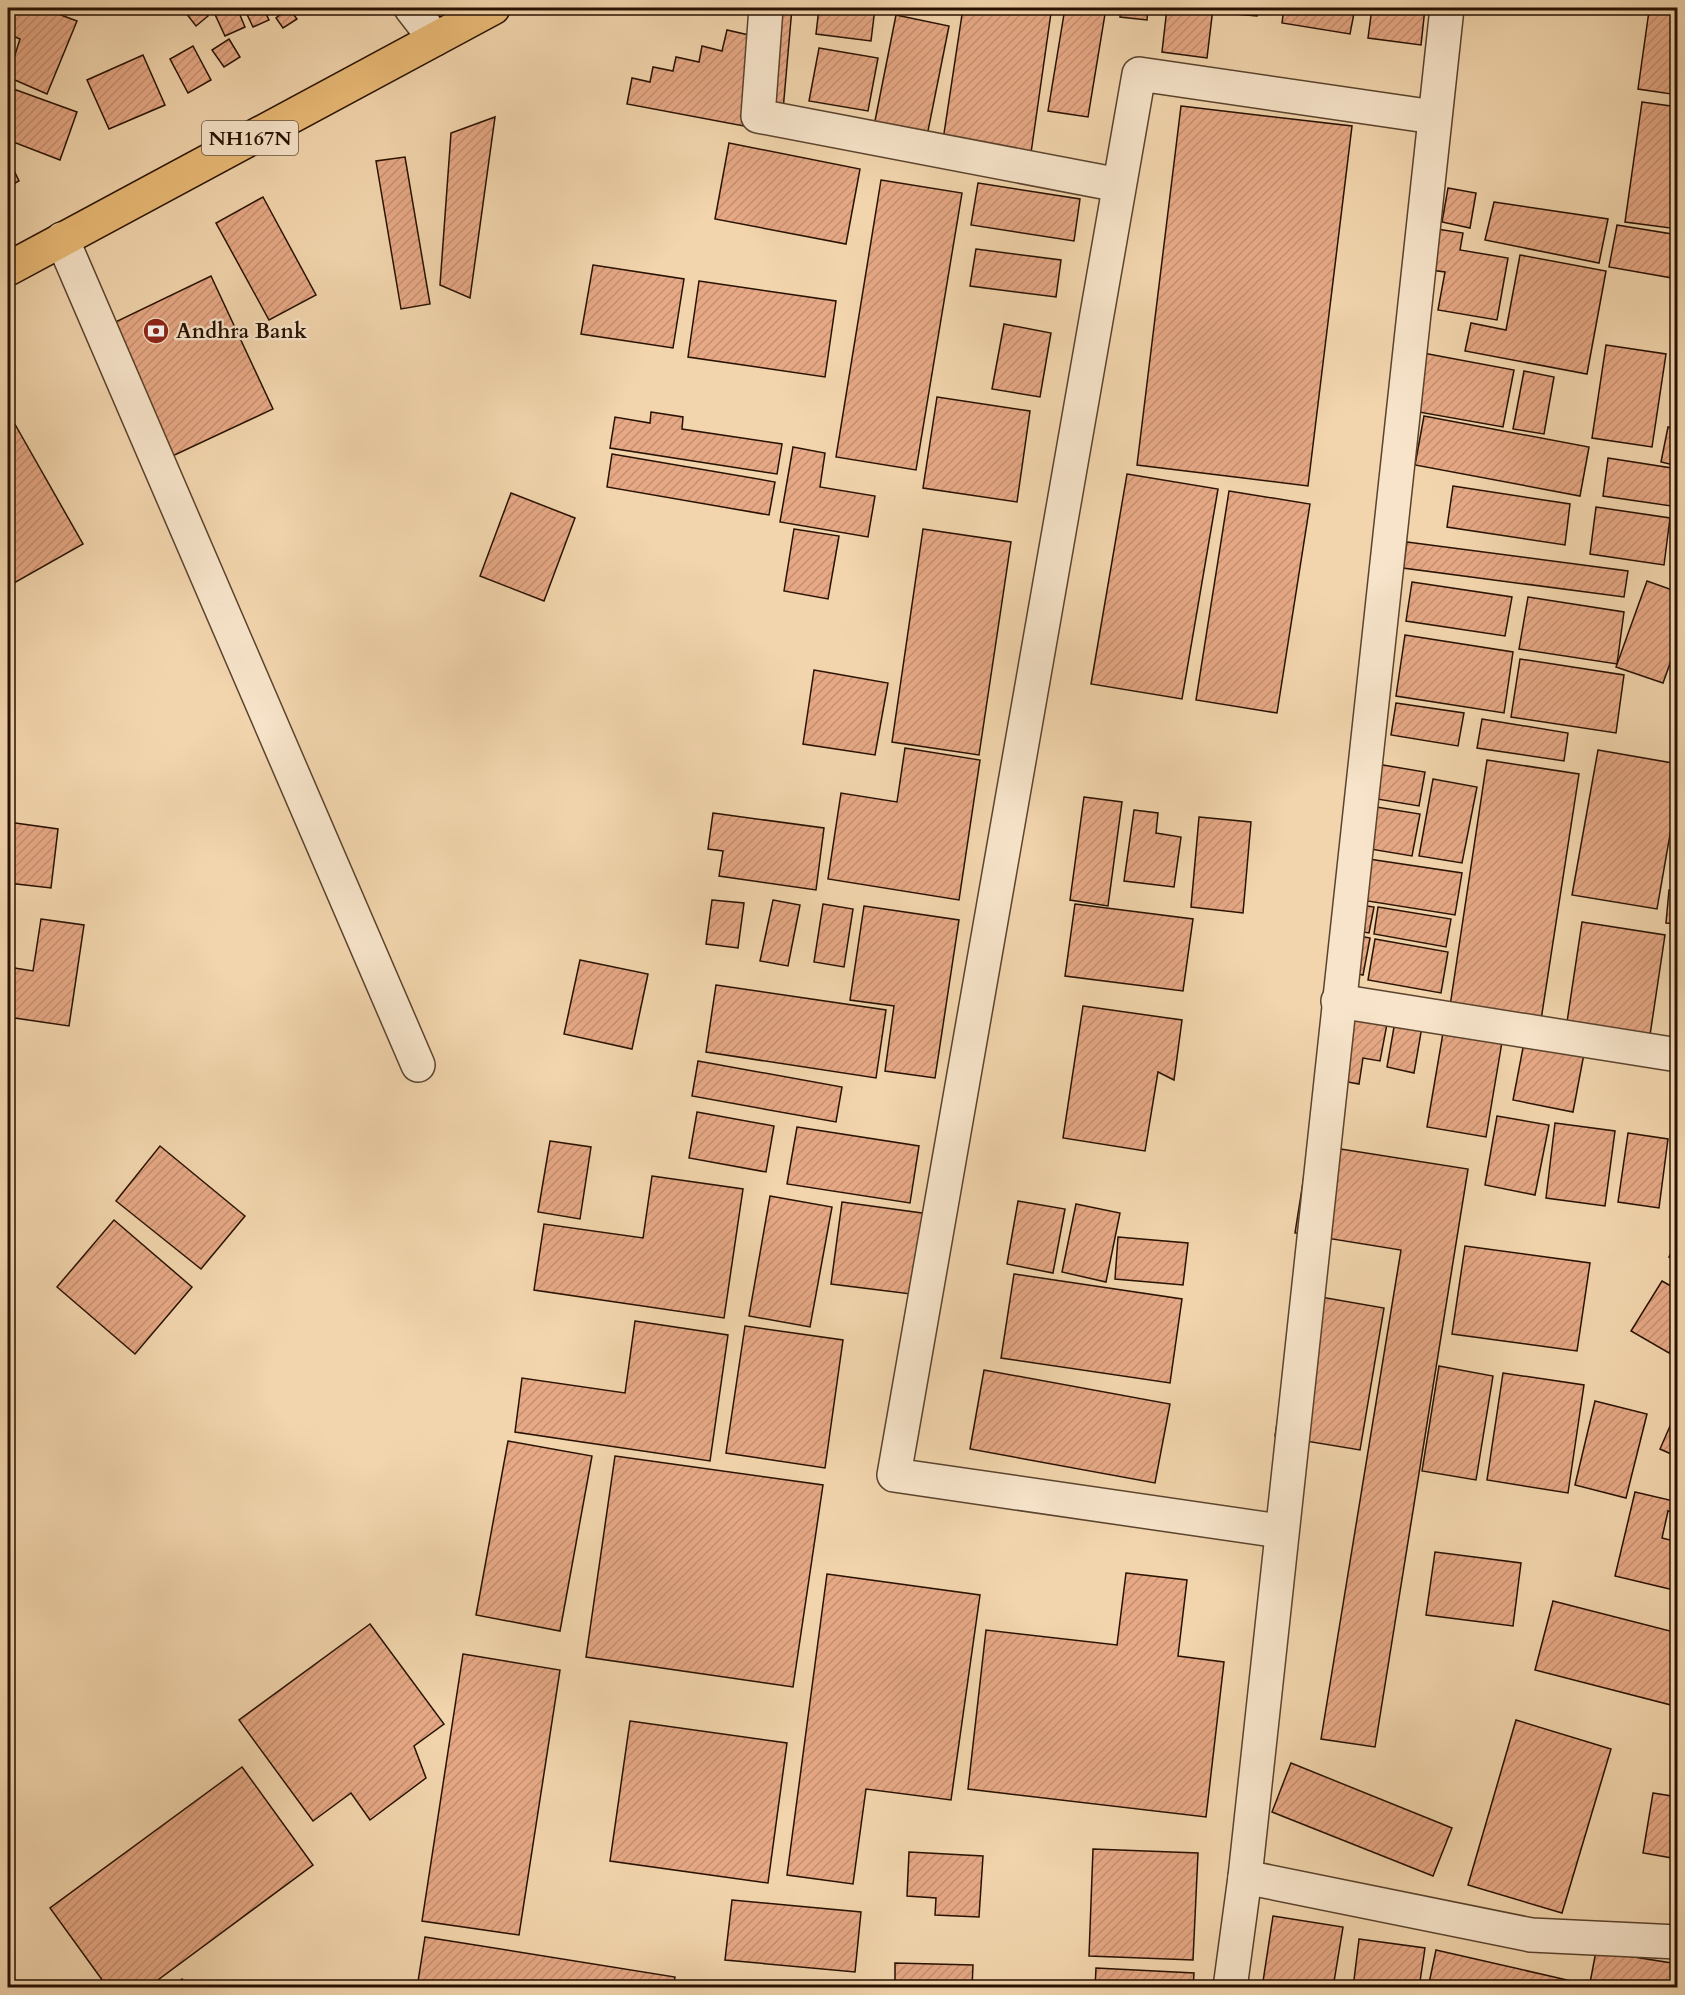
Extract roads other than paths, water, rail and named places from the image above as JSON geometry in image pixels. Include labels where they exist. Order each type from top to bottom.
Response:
[{"type":"highway","name":"NH167N","points":[[8,269],[493,8]]},
{"type":"street","points":[[411,8],[435,39]]},
{"type":"street","points":[[766,8],[758,116],[1119,185]]},
{"type":"street","points":[[1230,1988],[1245,1877],[1280,1531],[1447,8]]},
{"type":"street","points":[[1280,1531],[894,1475],[1138,74],[1434,117]]},
{"type":"street","points":[[62,239],[417,1065]]},
{"type":"street","points":[[1338,1001],[1677,1055]]},
{"type":"street","points":[[1245,1877],[1531,1935],[1677,1942]]},
{"type":"place","name":"Andhra Bank","points":[[156,331]]}]
